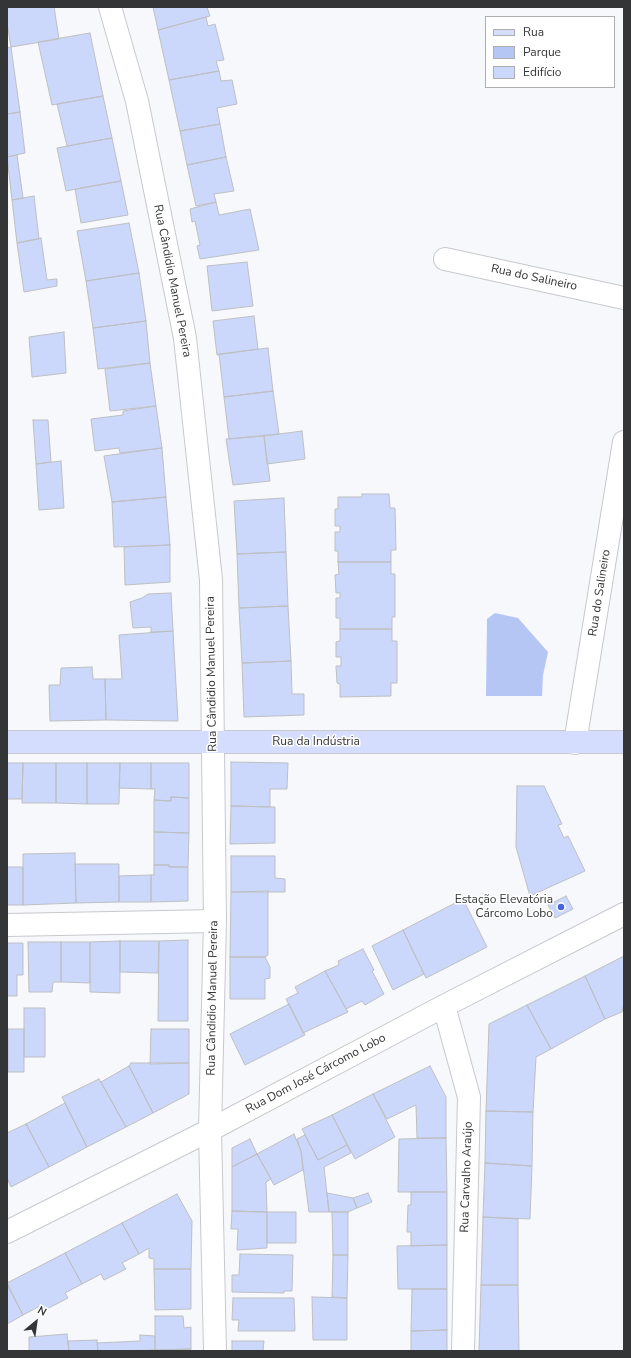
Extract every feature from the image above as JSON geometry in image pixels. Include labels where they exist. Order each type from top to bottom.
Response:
[{"type":"street","name":"Rua Cândidio Manuel Pereira","points":[[110,7],[137,101],[185,338],[211,580],[215,920],[210,1130],[215,1351]]},
{"type":"street","name":"Rua do Salineiro","points":[[445,259],[624,298]]},
{"type":"street","name":"Rua do Salineiro","points":[[576,743],[624,442]]},
{"type":"street","name":"Rua da Indústria","points":[[7,742],[624,742]]},
{"type":"street","name":"Rua Dom José Cárcomo Lobo","points":[[7,1232],[210,1130],[444,1006],[624,914]]},
{"type":"street","points":[[7,925],[215,920]]},
{"type":"street","name":"Rua Carvalho Araújo","points":[[444,1006],[469,1097],[462,1351]]},
{"type":"green space","points":[[495,613],[518,618],[548,652],[543,675],[542,696],[486,696],[487,619]]},
{"type":"building","points":[[7,7],[54,7],[59,39],[11,47],[7,23]]},
{"type":"building","points":[[153,7],[207,7],[210,16],[158,30]]},
{"type":"building","points":[[206,17],[208,26],[215,24],[224,60],[216,61],[219,71],[169,80],[158,30]]},
{"type":"building","points":[[90,33],[103,96],[52,105],[38,42]]},
{"type":"building","points":[[11,47],[20,112],[7,114],[7,48]]},
{"type":"building","points":[[219,71],[221,81],[232,80],[237,104],[217,108],[220,124],[180,131],[169,80]]},
{"type":"building","points":[[103,96],[112,138],[67,146],[57,104]]},
{"type":"building","points":[[20,112],[25,153],[7,157],[7,114]]},
{"type":"building","points":[[220,124],[226,157],[187,165],[180,131]]},
{"type":"building","points":[[112,138],[121,181],[66,191],[57,148]]},
{"type":"building","points":[[17,155],[23,198],[12,200],[7,157]]},
{"type":"building","points":[[226,157],[234,191],[214,194],[216,202],[196,206],[187,165]]},
{"type":"building","points":[[121,181],[128,215],[81,223],[75,189]]},
{"type":"building","points":[[34,196],[39,239],[17,243],[12,200]]},
{"type":"building","points":[[216,202],[219,215],[250,209],[259,250],[200,259],[197,246],[200,245],[195,221],[192,222],[190,209]]},
{"type":"building","points":[[129,223],[139,273],[86,281],[77,231]]},
{"type":"building","points":[[41,238],[47,280],[57,279],[57,286],[24,292],[17,243]]},
{"type":"building","points":[[247,262],[253,306],[212,311],[207,266]]},
{"type":"building","points":[[139,273],[146,321],[93,328],[86,281]]},
{"type":"building","points":[[254,316],[258,349],[217,355],[213,321]]},
{"type":"building","points":[[146,321],[150,363],[98,369],[93,328]]},
{"type":"building","points":[[64,332],[66,373],[32,377],[29,337]]},
{"type":"building","points":[[268,348],[273,391],[224,397],[219,354]]},
{"type":"building","points":[[150,363],[156,406],[110,411],[105,369]]},
{"type":"building","points":[[273,391],[279,434],[229,439],[224,397]]},
{"type":"building","points":[[156,406],[162,448],[120,453],[119,448],[95,451],[91,419],[123,415],[123,411]]},
{"type":"building","points":[[33,420],[48,420],[51,462],[36,464]]},
{"type":"building","points":[[302,431],[305,459],[267,464],[264,436]]},
{"type":"building","points":[[264,436],[270,481],[233,485],[226,439]]},
{"type":"building","points":[[162,448],[166,497],[112,502],[104,456]]},
{"type":"building","points":[[61,461],[64,508],[39,510],[36,464]]},
{"type":"building","points":[[362,494],[389,494],[390,508],[395,508],[396,550],[391,550],[391,562],[338,562],[338,551],[335,551],[335,532],[340,532],[340,526],[335,526],[335,509],[338,509],[338,497],[362,497]]},
{"type":"building","points":[[166,497],[170,545],[114,547],[112,502]]},
{"type":"building","points":[[284,498],[286,552],[237,554],[234,501]]},
{"type":"building","points":[[170,545],[170,582],[125,585],[124,547]]},
{"type":"building","points":[[286,552],[288,606],[239,608],[237,554]]},
{"type":"building","points":[[338,562],[391,562],[391,574],[395,574],[395,617],[392,617],[392,629],[340,629],[340,618],[336,618],[336,598],[340,598],[340,593],[336,593],[335,575],[339,574]]},
{"type":"building","points":[[171,593],[173,631],[151,632],[151,627],[133,628],[130,602],[142,598],[148,594]]},
{"type":"building","points":[[288,606],[291,661],[242,663],[239,608]]},
{"type":"building","points":[[340,629],[392,629],[392,641],[397,641],[397,683],[391,683],[391,696],[340,697],[340,684],[337,683],[336,666],[341,666],[341,657],[336,657],[336,642],[340,641]]},
{"type":"building","points":[[173,631],[178,721],[106,720],[105,679],[122,679],[119,635]]},
{"type":"building","points":[[291,661],[292,694],[304,694],[304,715],[244,717],[242,663]]},
{"type":"building","points":[[92,667],[93,679],[105,679],[106,720],[50,721],[49,685],[60,685],[61,668]]},
{"type":"building","points":[[231,762],[288,763],[287,789],[270,789],[270,807],[231,806]]},
{"type":"building","points":[[7,763],[23,763],[22,799],[7,799]]},
{"type":"building","points":[[23,763],[56,763],[56,803],[22,803]]},
{"type":"building","points":[[56,763],[87,763],[87,804],[56,803]]},
{"type":"building","points":[[87,763],[120,763],[119,804],[87,804]]},
{"type":"building","points":[[120,763],[151,763],[151,789],[119,788]]},
{"type":"building","points":[[151,763],[189,763],[189,798],[171,797],[171,801],[154,800],[155,789],[151,789]]},
{"type":"building","points":[[517,786],[544,786],[562,824],[558,825],[564,838],[568,836],[585,871],[530,896],[516,847]]},
{"type":"building","points":[[171,797],[189,798],[189,833],[154,832],[154,800],[171,801]]},
{"type":"building","points":[[231,806],[275,807],[275,843],[230,844]]},
{"type":"building","points":[[154,832],[189,833],[188,867],[154,865]]},
{"type":"building","points":[[75,853],[76,903],[23,905],[23,854]]},
{"type":"building","points":[[231,856],[275,856],[275,878],[285,879],[285,892],[231,892]]},
{"type":"building","points":[[75,864],[119,864],[119,902],[76,903]]},
{"type":"building","points":[[154,865],[188,867],[188,901],[151,902],[151,875],[154,875]]},
{"type":"building","points":[[7,867],[23,867],[23,905],[7,905]]},
{"type":"building","points":[[151,875],[151,902],[119,902],[119,876]]},
{"type":"building","points":[[268,891],[268,955],[265,957],[230,957],[231,892]]},
{"type":"building","name":"Estação Elevatória Cárcomo Lobo","points":[[566,896],[573,909],[555,918],[548,905]]},
{"type":"building","points":[[463,899],[487,947],[426,978],[403,930]]},
{"type":"building","points":[[403,930],[424,974],[393,990],[372,946]]},
{"type":"building","points":[[188,940],[188,1021],[158,1021],[159,941]]},
{"type":"building","points":[[120,941],[159,941],[158,973],[120,972]]},
{"type":"building","points":[[120,941],[120,993],[90,992],[90,942]]},
{"type":"building","points":[[28,942],[61,942],[61,982],[53,982],[52,992],[29,992]]},
{"type":"building","points":[[61,942],[90,942],[90,983],[61,982]]},
{"type":"building","points":[[7,943],[23,943],[23,975],[17,975],[17,996],[7,996]]},
{"type":"building","points":[[363,949],[384,994],[365,1005],[362,1001],[346,1009],[325,971],[339,965],[338,961]]},
{"type":"building","points":[[624,956],[624,1003],[622,1012],[605,1019],[585,976]]},
{"type":"building","points":[[230,957],[265,957],[270,967],[270,978],[265,979],[265,999],[230,999]]},
{"type":"building","points":[[325,971],[348,1012],[303,1033],[286,999],[298,993],[295,987]]},
{"type":"building","points":[[585,976],[605,1019],[551,1049],[527,1005]]},
{"type":"building","points":[[289,1004],[305,1035],[245,1065],[230,1034]]},
{"type":"building","points":[[527,1005],[551,1049],[536,1057],[533,1112],[486,1111],[489,1024]]},
{"type":"building","points":[[24,1008],[45,1008],[45,1057],[24,1057]]},
{"type":"building","points":[[8,1029],[24,1029],[24,1072],[8,1072]]},
{"type":"building","points":[[151,1029],[189,1029],[189,1063],[150,1064]]},
{"type":"building","points":[[131,1063],[189,1063],[189,1094],[153,1113],[129,1066]]},
{"type":"building","points":[[129,1066],[153,1113],[126,1127],[101,1082]]},
{"type":"building","points":[[430,1066],[446,1097],[446,1138],[417,1138],[416,1105],[387,1119],[373,1094]]},
{"type":"building","points":[[99,1079],[126,1127],[87,1147],[62,1097]]},
{"type":"building","points":[[373,1094],[395,1137],[355,1159],[332,1115]]},
{"type":"building","points":[[65,1103],[87,1147],[49,1167],[26,1124]]},
{"type":"building","points":[[486,1111],[533,1112],[532,1166],[485,1163]]},
{"type":"building","points":[[332,1115],[347,1145],[318,1160],[302,1129]]},
{"type":"building","points":[[26,1124],[49,1167],[11,1187],[7,1178],[7,1133]]},
{"type":"building","points":[[294,1134],[301,1151],[303,1170],[274,1185],[257,1154]]},
{"type":"building","points":[[305,1135],[318,1160],[347,1145],[351,1153],[324,1167],[329,1212],[309,1212],[301,1151],[297,1139]]},
{"type":"building","points":[[446,1138],[447,1192],[398,1192],[399,1139]]},
{"type":"building","points":[[250,1139],[257,1154],[232,1167],[232,1148]]},
{"type":"building","points":[[257,1154],[271,1179],[266,1182],[267,1212],[232,1211],[232,1167]]},
{"type":"building","points":[[485,1163],[532,1166],[530,1219],[483,1217]]},
{"type":"building","points":[[411,1192],[447,1192],[447,1245],[411,1246],[411,1232],[407,1232],[408,1205],[411,1205]]},
{"type":"building","points":[[327,1193],[353,1198],[357,1208],[348,1212],[329,1212]]},
{"type":"building","points":[[368,1193],[372,1202],[357,1208],[353,1198]]},
{"type":"building","points":[[177,1194],[192,1221],[191,1269],[154,1269],[154,1259],[149,1258],[149,1248],[139,1254],[122,1223]]},
{"type":"building","points":[[232,1211],[267,1212],[267,1248],[237,1250],[238,1229],[231,1229]]},
{"type":"building","points":[[267,1212],[296,1212],[296,1243],[267,1243]]},
{"type":"building","points":[[332,1212],[348,1212],[348,1255],[333,1255]]},
{"type":"building","points":[[483,1217],[518,1219],[518,1285],[481,1285]]},
{"type":"building","points":[[122,1223],[139,1254],[122,1263],[126,1269],[104,1280],[101,1274],[82,1284],[65,1253]]},
{"type":"building","points":[[447,1245],[447,1289],[398,1289],[397,1246]]},
{"type":"building","points":[[65,1253],[82,1284],[65,1293],[68,1298],[43,1311],[40,1306],[23,1315],[7,1283]]},
{"type":"building","points":[[240,1254],[293,1255],[292,1291],[284,1291],[284,1293],[232,1292],[232,1275],[239,1275]]},
{"type":"building","points":[[333,1255],[348,1255],[347,1298],[332,1297]]},
{"type":"building","points":[[154,1269],[191,1269],[191,1309],[155,1310]]},
{"type":"building","points":[[7,1285],[23,1315],[7,1324]]},
{"type":"building","points":[[481,1285],[518,1285],[519,1351],[479,1351]]},
{"type":"building","points":[[412,1289],[447,1289],[447,1330],[411,1331]]},
{"type":"building","points":[[312,1297],[347,1298],[347,1340],[313,1340]]},
{"type":"building","points":[[233,1298],[294,1298],[295,1331],[238,1331],[239,1320],[232,1320]]},
{"type":"building","points":[[155,1316],[183,1316],[184,1328],[191,1327],[191,1349],[155,1350]]},
{"type":"building","points":[[447,1330],[447,1351],[411,1351],[411,1331]]},
{"type":"building","points":[[67,1334],[69,1351],[29,1351],[29,1337]]},
{"type":"building","points":[[140,1335],[155,1336],[155,1350],[98,1351],[97,1343],[140,1341]]},
{"type":"building","points":[[97,1340],[98,1351],[69,1351],[68,1341]]},
{"type":"building","points":[[232,1341],[264,1341],[263,1351],[232,1351]]},
{"type":"building","points":[[191,1349],[190,1351],[139,1351],[155,1350]]},
{"type":"place","name":"Estação Elevatória Cárcomo Lobo","points":[[561,907]]}]
